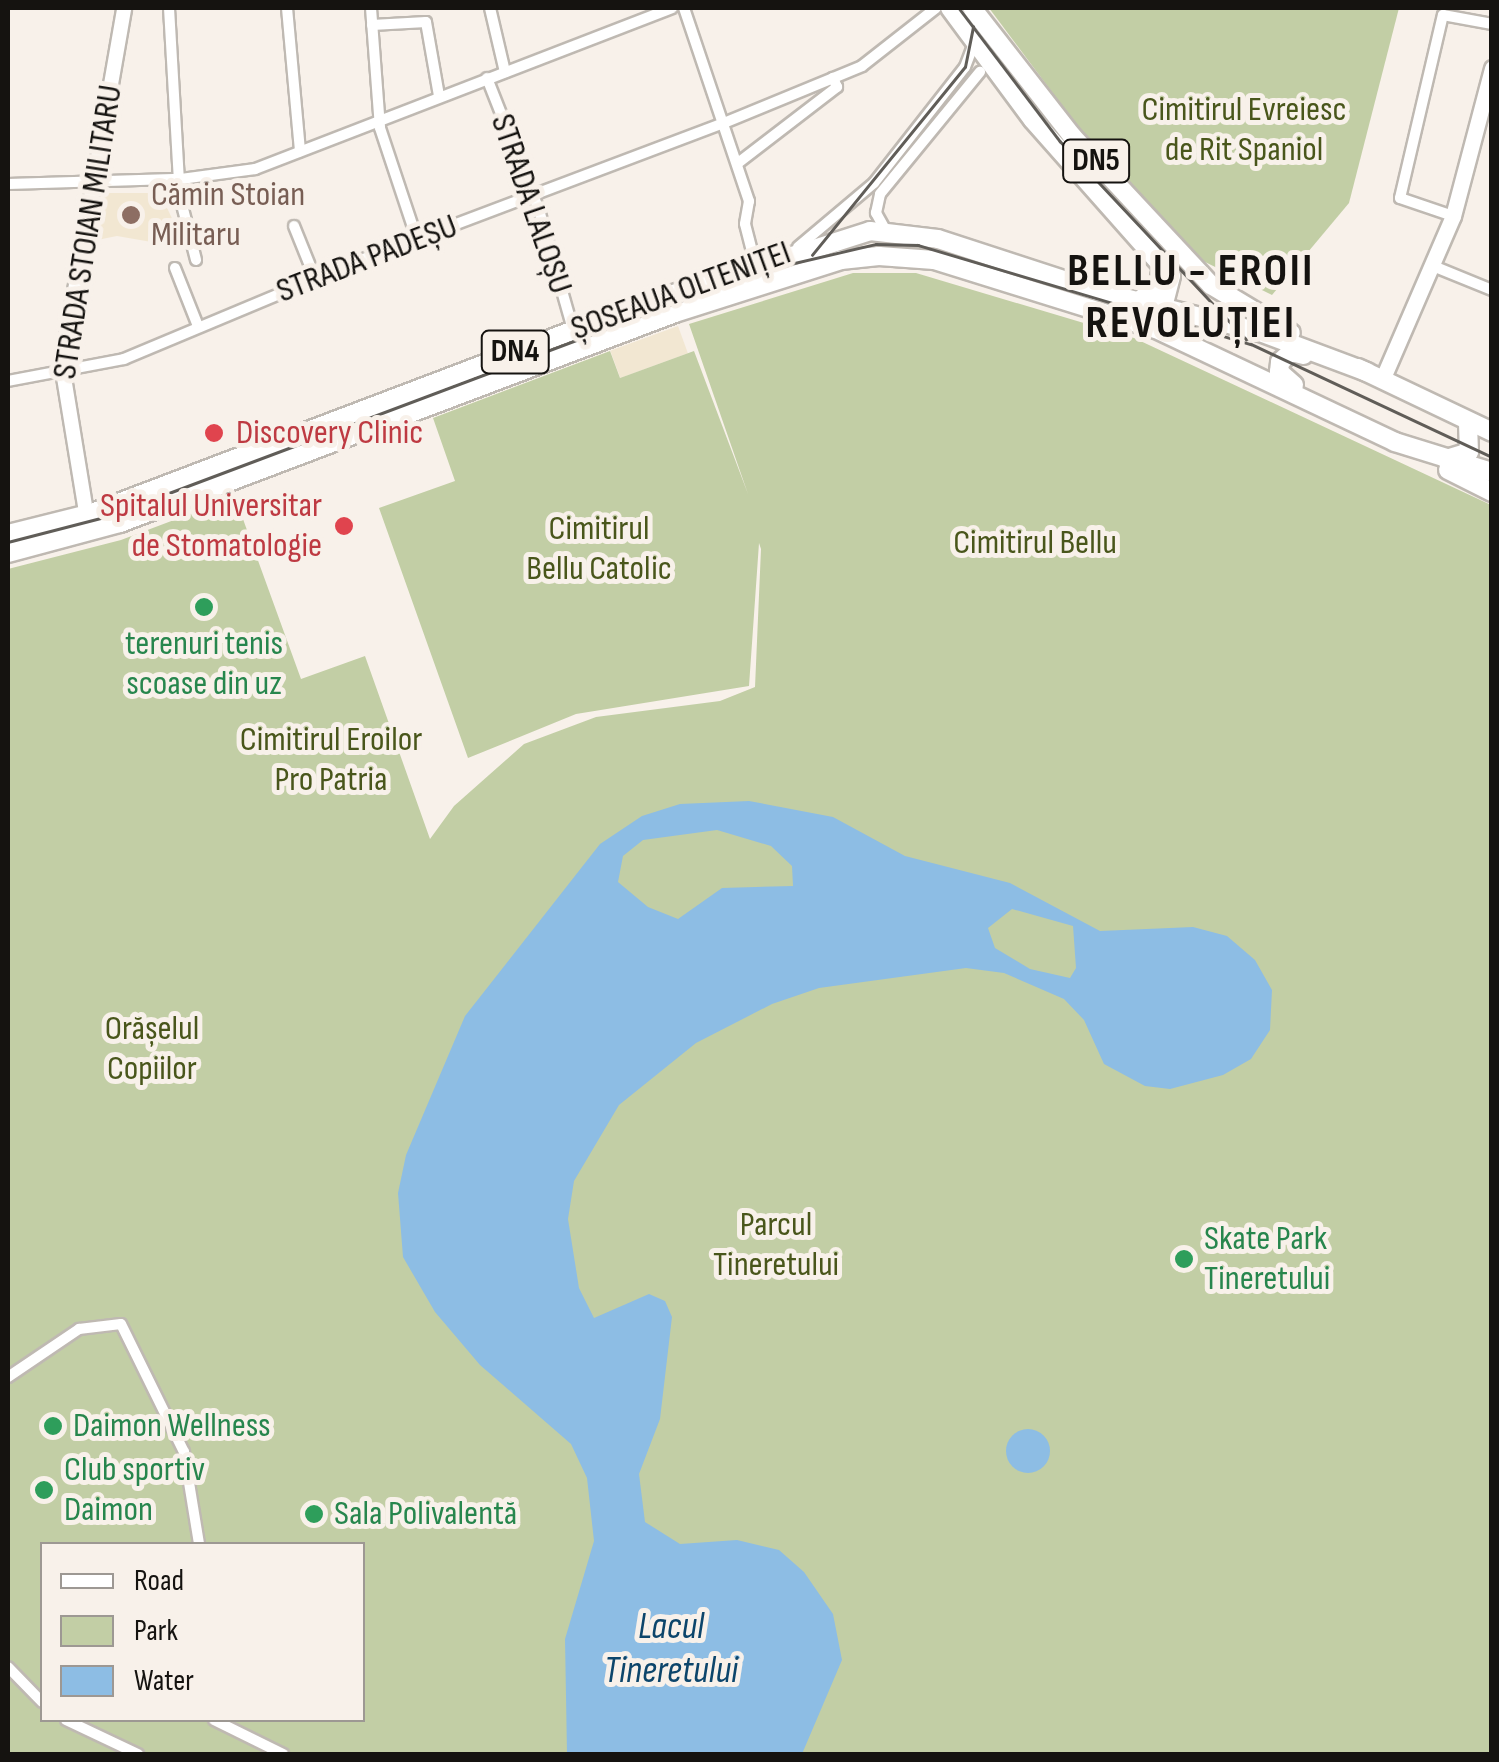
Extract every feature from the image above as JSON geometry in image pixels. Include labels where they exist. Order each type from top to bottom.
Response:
[{"type":"main road","name":"DN5","points":[[950,8],[974,42],[988,72],[1162,265]]},
{"type":"main road","name":"DN5","points":[[972,8],[1047,106],[1211,285],[1374,376]]},
{"type":"main road","points":[[1374,376],[1433,266],[1452,216],[1492,68]]},
{"type":"main road","name":"ȘOSEAUA OLTENIȚEI","points":[[8,534],[88,524],[573,330],[790,252],[887,231],[938,239],[1164,310],[1260,332],[1374,376]]},
{"type":"main road","name":"ȘOSEAUA OLTENIȚEI","points":[[8,552],[675,312],[842,260],[926,259],[1156,329],[1324,406]]},
{"type":"main road","points":[[1138,302],[1159,284],[1162,265]]},
{"type":"main road","points":[[1156,329],[1173,284],[1162,265]]},
{"type":"main road","points":[[1446,459],[1469,452],[1482,430],[1374,376],[1285,355],[1278,367],[1282,377],[1324,406],[1492,492]]},
{"type":"main road","points":[[1395,442],[1492,472]]},
{"type":"street","name":"STRADA STOIAN MILITARU","points":[[88,524],[61,374],[124,8]]},
{"type":"street","points":[[169,8],[182,179],[196,260]]},
{"type":"street","points":[[288,8],[300,151]]},
{"type":"street","points":[[371,8],[379,118],[416,239]]},
{"type":"street","name":"STRADA LALOȘU","points":[[490,8],[504,72]]},
{"type":"street","points":[[8,184],[182,179],[240,172],[672,8]]},
{"type":"street","points":[[684,8],[738,162],[755,264]]},
{"type":"street","name":"STRADA PADEȘU","points":[[8,381],[124,359],[315,278],[724,123],[862,66],[936,8]]},
{"type":"street","points":[[1452,216],[1400,198],[1443,15],[1492,24]]},
{"type":"street","points":[[372,25],[426,22],[439,96]]},
{"type":"street","points":[[790,252],[824,230],[874,183],[957,77],[974,42]]},
{"type":"street","points":[[957,77],[988,72]]},
{"type":"street","points":[[887,231],[876,214],[880,194],[988,72]]},
{"type":"street","name":"STRADA LALOȘU","points":[[487,78],[533,195],[573,330]]},
{"type":"street","name":"STRADA PADEȘU","points":[[738,162],[837,87],[833,78]]},
{"type":"street","points":[[294,226],[315,278]]},
{"type":"street","points":[[1433,266],[1492,290]]},
{"type":"street","points":[[175,268],[198,326]]},
{"type":"street","points":[[8,1377],[80,1328],[121,1324],[184,1452],[199,1542]]},
{"type":"street","points":[[8,1667],[40,1700]]},
{"type":"street","points":[[70,1722],[138,1754]]},
{"type":"street","points":[[218,1722],[282,1754]]},
{"type":"shaded area","name":"Cămin Stoian Militaru","points":[[95,193],[160,193],[186,248],[117,236],[87,242]]},
{"type":"shaded area","points":[[678,326],[688,353],[620,378],[610,351]]},
{"type":"green space","name":"Cimitirul Evreiesc de Rit Spaniol","points":[[989,8],[1399,8],[1349,203],[1272,295],[1201,260],[1084,135]]},
{"type":"green space","name":"Parcul Tineretului","points":[[853,273],[916,273],[1134,338],[1491,505],[1491,1754],[8,1754],[8,569],[121,540],[235,497],[301,679],[365,656],[430,839],[454,806],[524,744],[596,717],[720,701],[755,687],[761,549],[759,543],[749,686],[576,714],[468,758],[379,508],[455,481],[433,418],[610,351],[620,378],[694,351],[748,494],[689,324]]},
{"type":"water","name":"Lacul Tineretului","points":[[749,801],[833,817],[905,856],[1010,883],[1100,931],[1193,927],[1227,936],[1255,960],[1272,990],[1270,1030],[1251,1059],[1223,1075],[1170,1089],[1145,1086],[1104,1064],[1084,1020],[1064,999],[1004,973],[966,968],[819,988],[772,1004],[696,1043],[619,1105],[574,1181],[568,1219],[579,1288],[594,1318],[649,1294],[665,1301],[672,1317],[660,1419],[639,1474],[645,1522],[680,1544],[737,1540],[779,1550],[804,1572],[833,1614],[842,1660],[802,1754],[567,1754],[565,1639],[594,1541],[587,1478],[571,1444],[480,1365],[435,1312],[403,1257],[398,1193],[406,1155],[465,1016],[600,844],[642,816],[680,804]],"holes":[[[717,830],[771,846],[792,866],[793,886],[722,888],[678,919],[648,907],[618,882],[623,856],[643,840]],[[1012,909],[1073,926],[1076,968],[1070,978],[1030,969],[995,948],[988,928]]]},
{"type":"water","points":[[1028,1429],[1043,1436],[1050,1451],[1043,1466],[1028,1473],[1013,1466],[1006,1451],[1013,1436]]},
{"type":"tram line","points":[[959,8],[1060,141],[1246,339]]},
{"type":"tram line","points":[[812,255],[965,67],[973,27]]},
{"type":"tram line","points":[[8,542],[105,517],[760,271],[876,244],[918,245],[1251,344],[1492,457]]},
{"type":"place","name":"Cămin Stoian Militaru","points":[[131,215]]},
{"type":"place","name":"Discovery Clinic","points":[[214,433]]},
{"type":"place","name":"Spitalul Universitar de Stomatologie","points":[[344,526]]},
{"type":"place","name":"terenuri tenis scoase din uz","points":[[204,607]]},
{"type":"place","name":"Skate Park Tineretului","points":[[1184,1259]]},
{"type":"place","name":"Daimon Wellness","points":[[53,1426]]},
{"type":"place","name":"Club sportiv Daimon","points":[[44,1490]]},
{"type":"place","name":"Sala Polivalentă","points":[[314,1514]]},
{"type":"district","name":"BELLU - EROII REVOLUȚIEI","points":[[1191,298]]},
{"type":"park label","name":"Cimitirul Bellu","points":[[1035,543]]},
{"type":"park label","name":"Cimitirul Bellu Catolic","points":[[599,549]]},
{"type":"park label","name":"Cimitirul Eroilor Pro Patria","points":[[331,760]]},
{"type":"park label","name":"Orășelul Copiilor","points":[[152,1049]]}]
